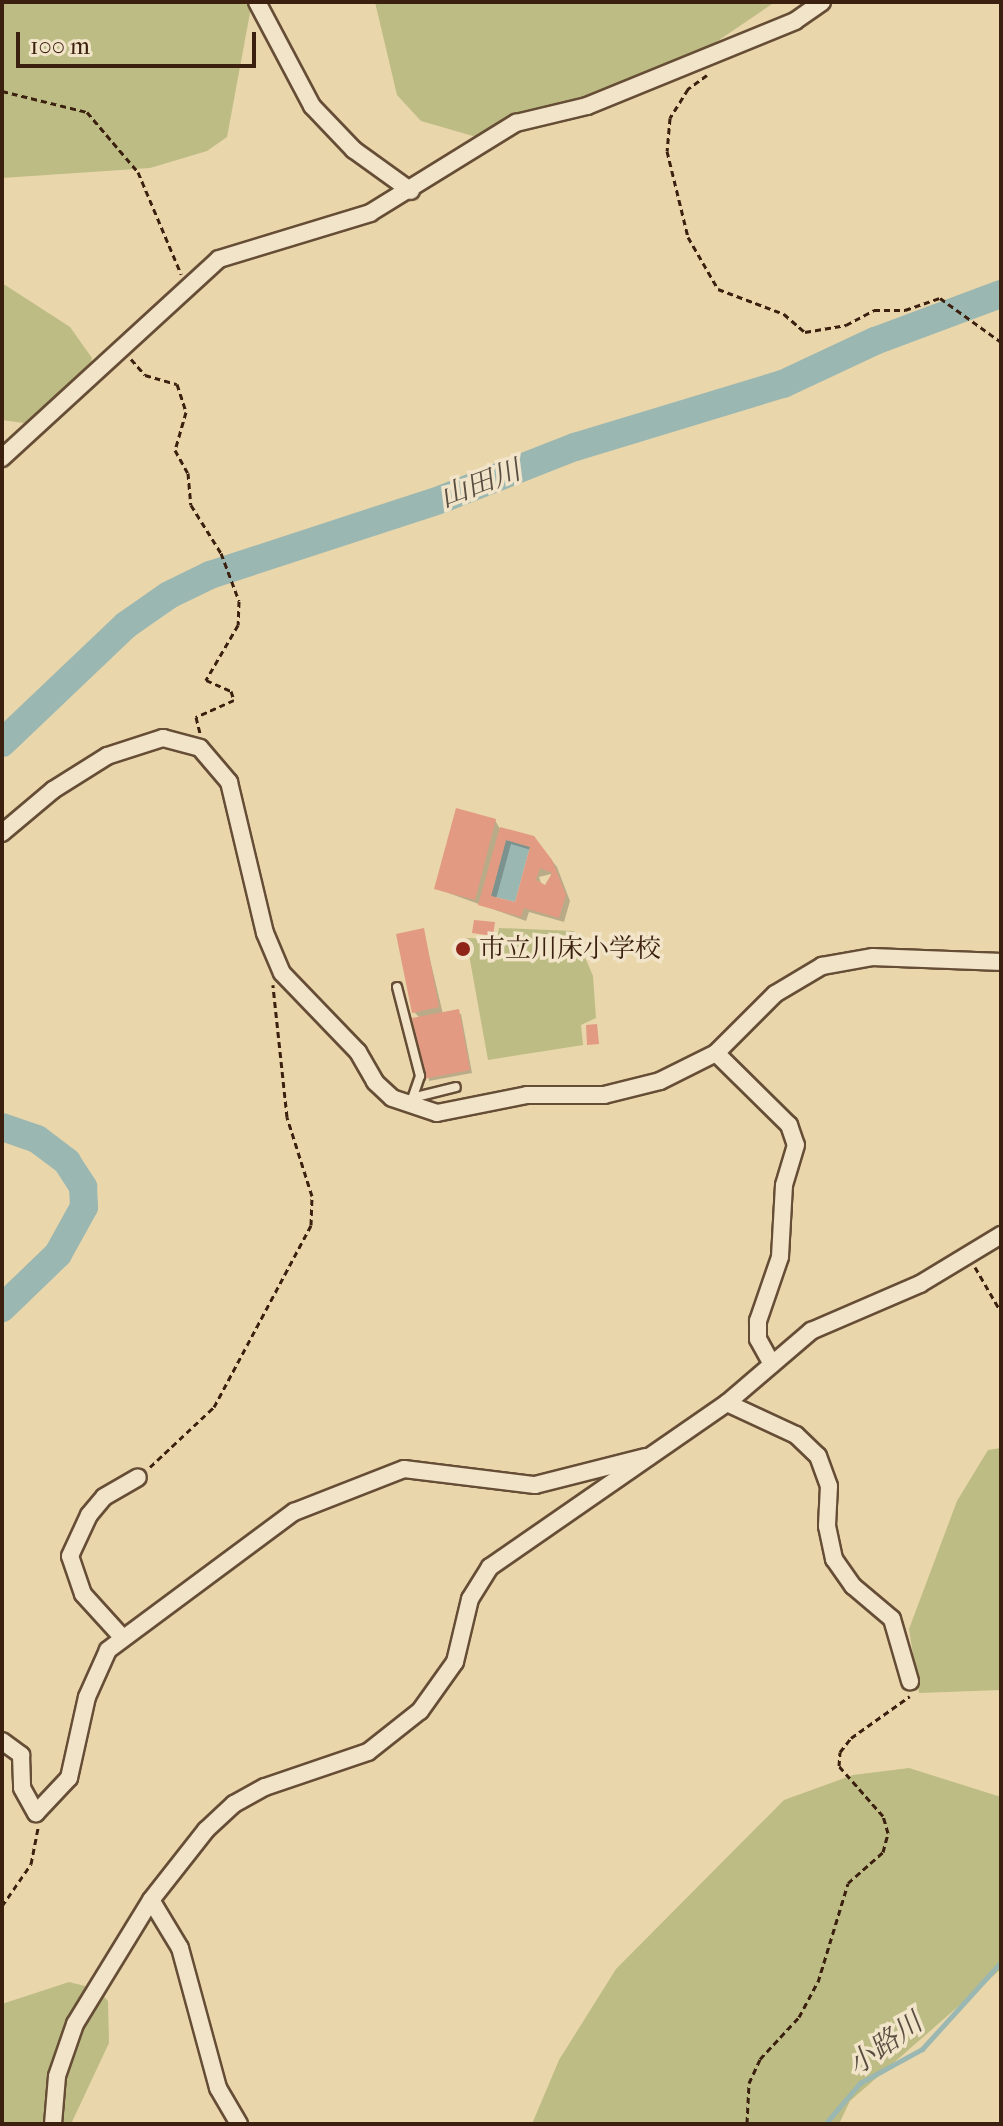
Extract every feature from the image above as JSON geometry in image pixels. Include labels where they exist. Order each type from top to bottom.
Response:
[{"type":"street","points":[[257,2],[312,106],[354,150],[411,191]]},
{"type":"street","points":[[2,458],[185,285],[236,250],[338,224],[411,191],[516,123],[587,106],[795,21],[822,2]]},
{"type":"street","points":[[2,833],[53,790],[107,756],[163,738],[200,748],[229,782],[265,933],[282,973],[358,1052],[375,1082],[437,1113],[527,1095],[604,1095],[660,1081],[716,1053],[775,994],[822,966],[873,957],[1001,962]]},
{"type":"street","points":[[716,1053],[789,1125],[796,1145],[783,1194],[780,1257],[758,1321],[758,1339],[772,1364]]},
{"type":"street","points":[[53,2124],[57,2076],[75,2024],[151,1900],[206,1830],[234,1804],[265,1787],[368,1752],[420,1711],[455,1662],[470,1599],[490,1567],[574,1506],[651,1459],[833,1318],[892,1297],[969,1256],[1001,1235]]},
{"type":"street","points":[[727,1403],[796,1435],[818,1456],[829,1486],[827,1526],[834,1559],[853,1586],[892,1619],[910,1681]]},
{"type":"street","points":[[2,1741],[21,1755],[22,1788],[36,1813],[69,1778],[97,1667],[122,1637],[294,1512],[404,1469],[535,1485],[634,1458],[651,1459]]},
{"type":"street","points":[[122,1637],[83,1594],[70,1556],[89,1515],[104,1497],[138,1477]]},
{"type":"street","points":[[151,1900],[180,1948],[209,2061],[239,2124]]},
{"type":"lane","points":[[397,987],[420,1076],[410,1101]]},
{"type":"lane","points":[[410,1101],[456,1087]]},
{"type":"path","points":[[717,67],[688,89],[670,118],[667,151],[688,237],[718,289],[784,314],[805,332],[846,325],[874,310],[905,310],[948,301],[987,328],[1001,342]]},
{"type":"path","points":[[2,91],[87,112],[138,172],[185,285]]},
{"type":"path","points":[[123,346],[136,369],[177,384],[186,412],[175,450],[188,473],[191,505],[224,560],[234,589],[238,625],[206,680],[235,696],[231,704],[196,717],[203,737],[200,748]]},
{"type":"path","points":[[138,1477],[214,1407],[311,1225],[312,1196],[287,1117],[281,1031],[272,991],[282,973]]},
{"type":"path","points":[[969,1256],[1001,1312]]},
{"type":"path","points":[[747,2123],[749,2083],[760,2059],[799,2017],[818,1982],[848,1883],[883,1852],[888,1833],[883,1816],[851,1785],[839,1766],[840,1752],[851,1738],[911,1696],[910,1681]]},
{"type":"path","points":[[2,1906],[31,1864],[36,1813]]},
{"type":"shaded area","points":[[2,2],[252,2],[227,137],[207,151],[150,168],[2,178]]},
{"type":"shaded area","points":[[375,2],[775,2],[706,49],[524,126],[473,136],[421,121],[397,95]]},
{"type":"shaded area","points":[[2,283],[70,327],[92,358],[85,389],[31,424],[2,420]]},
{"type":"shaded area","points":[[499,928],[574,931],[593,976],[596,1018],[581,1025],[583,1045],[488,1060],[466,938],[497,939]]},
{"type":"shaded area","points":[[1001,1448],[1001,1690],[919,1693],[909,1629],[957,1501],[988,1450]]},
{"type":"shaded area","points":[[909,1768],[1001,1797],[1001,1969],[850,2101],[839,2124],[532,2124],[559,2060],[616,1969],[784,1800],[853,1775]]},
{"type":"shaded area","points":[[69,1982],[97,1989],[108,2001],[109,2043],[71,2124],[2,2124],[2,2004]]},
{"type":"water","points":[[506,840],[530,847],[515,902],[491,896]]},
{"type":"building","points":[[456,808],[496,819],[475,900],[434,889]]},
{"type":"building","points":[[500,827],[534,836],[552,860],[566,895],[559,918],[524,908],[521,917],[478,905]],"holes":[[[506,840],[530,847],[515,902],[491,896]],[[540,868],[552,873],[545,885],[536,880]]]},
{"type":"building","points":[[474,920],[495,922],[493,936],[472,933]]},
{"type":"building","points":[[424,928],[439,1007],[412,1013],[396,934]]},
{"type":"building","points":[[459,1009],[470,1070],[424,1079],[412,1018]]},
{"type":"building","points":[[597,1024],[599,1044],[587,1045],[586,1025]]},
{"type":"waterway","name":"山田川","points":[[2,743],[126,625],[169,595],[210,575],[442,499],[575,447],[783,384],[875,341],[1001,294]]},
{"type":"waterway","name":"山田川","points":[[2,1127],[37,1139],[67,1162],[83,1187],[84,1207],[58,1254],[2,1308]]},
{"type":"waterway","name":"小路川","points":[[825,2124],[860,2083],[922,2049],[1001,1962]]},
{"type":"place","name":"市立川床小学校","points":[[463,949]]}]
